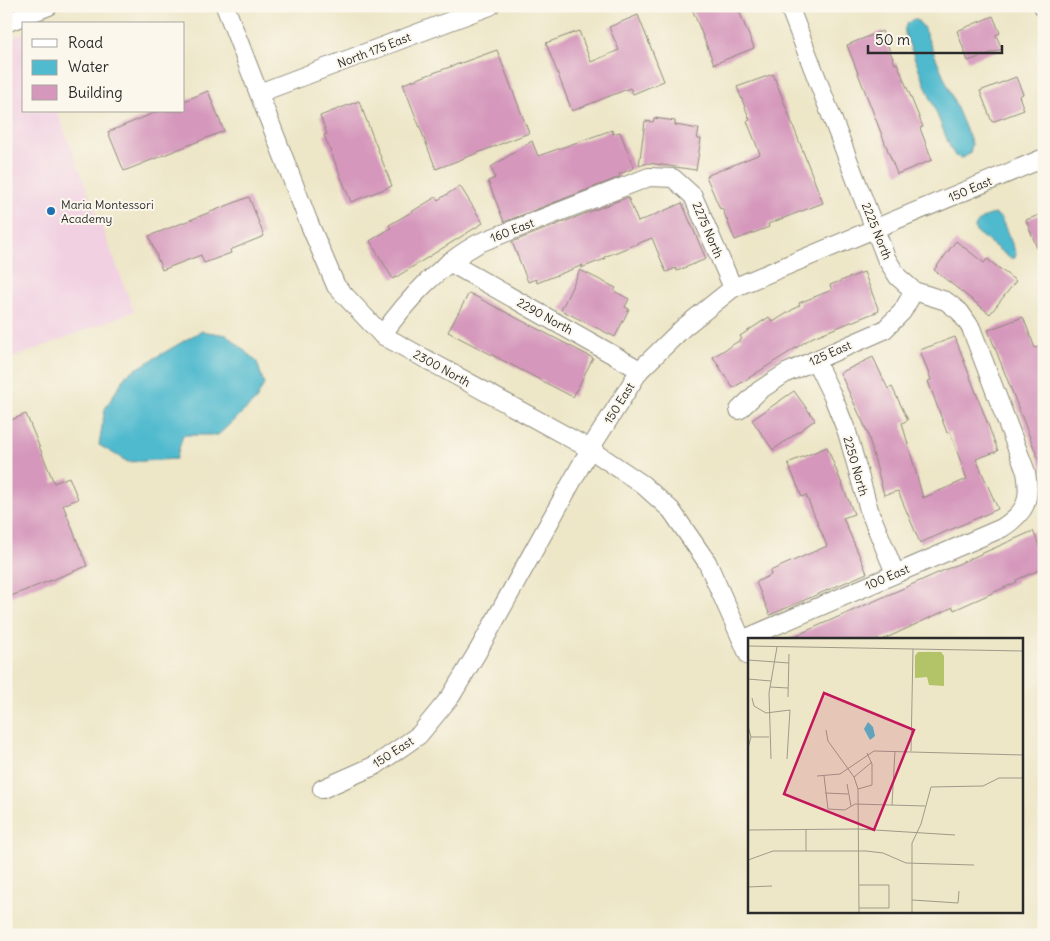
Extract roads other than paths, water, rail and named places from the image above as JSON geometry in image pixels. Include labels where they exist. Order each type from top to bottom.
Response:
[{"type":"street","points":[[6,23],[49,6]]},
{"type":"street","name":"2300 North","points":[[225,6],[309,224],[336,286],[382,335],[590,449],[642,484],[671,510],[707,562],[748,654]]},
{"type":"street","name":"North 175 East","points":[[259,93],[490,6]]},
{"type":"street","name":"2225 North","points":[[789,6],[886,258],[898,277],[914,291],[946,302],[960,312],[971,328],[1026,472],[1029,488],[1025,506]]},
{"type":"street","name":"150 East","points":[[322,789],[376,765],[419,735],[451,696],[590,449],[640,370],[683,328],[733,288],[1044,158]]},
{"type":"street","name":"160 East","points":[[382,335],[401,308],[434,275],[449,262],[479,243],[649,177],[673,178]]},
{"type":"street","name":"2275 North","points":[[673,178],[693,196],[733,288]]},
{"type":"street","name":"2290 North","points":[[449,262],[640,370]]},
{"type":"street","name":"125 East","points":[[739,410],[760,390],[786,373],[884,330],[902,312],[914,291]]},
{"type":"street","name":"2250 North","points":[[815,360],[833,397],[846,432],[869,510],[895,573]]},
{"type":"street","name":"100 East","points":[[742,640],[1002,528],[1015,520],[1025,506]]},
{"type":"water","points":[[914,19],[923,27],[972,144],[970,153],[963,158],[955,156],[950,147],[905,34],[906,25]]},
{"type":"water","points":[[995,214],[1001,218],[1016,253],[1015,258],[1010,258],[976,232],[975,227],[981,219]]},
{"type":"water","points":[[201,331],[227,335],[257,362],[264,384],[256,400],[218,435],[183,435],[176,459],[128,462],[99,445],[105,409],[126,375]]},
{"type":"place","name":"Maria Montessori Academy","points":[[51,211]]}]
